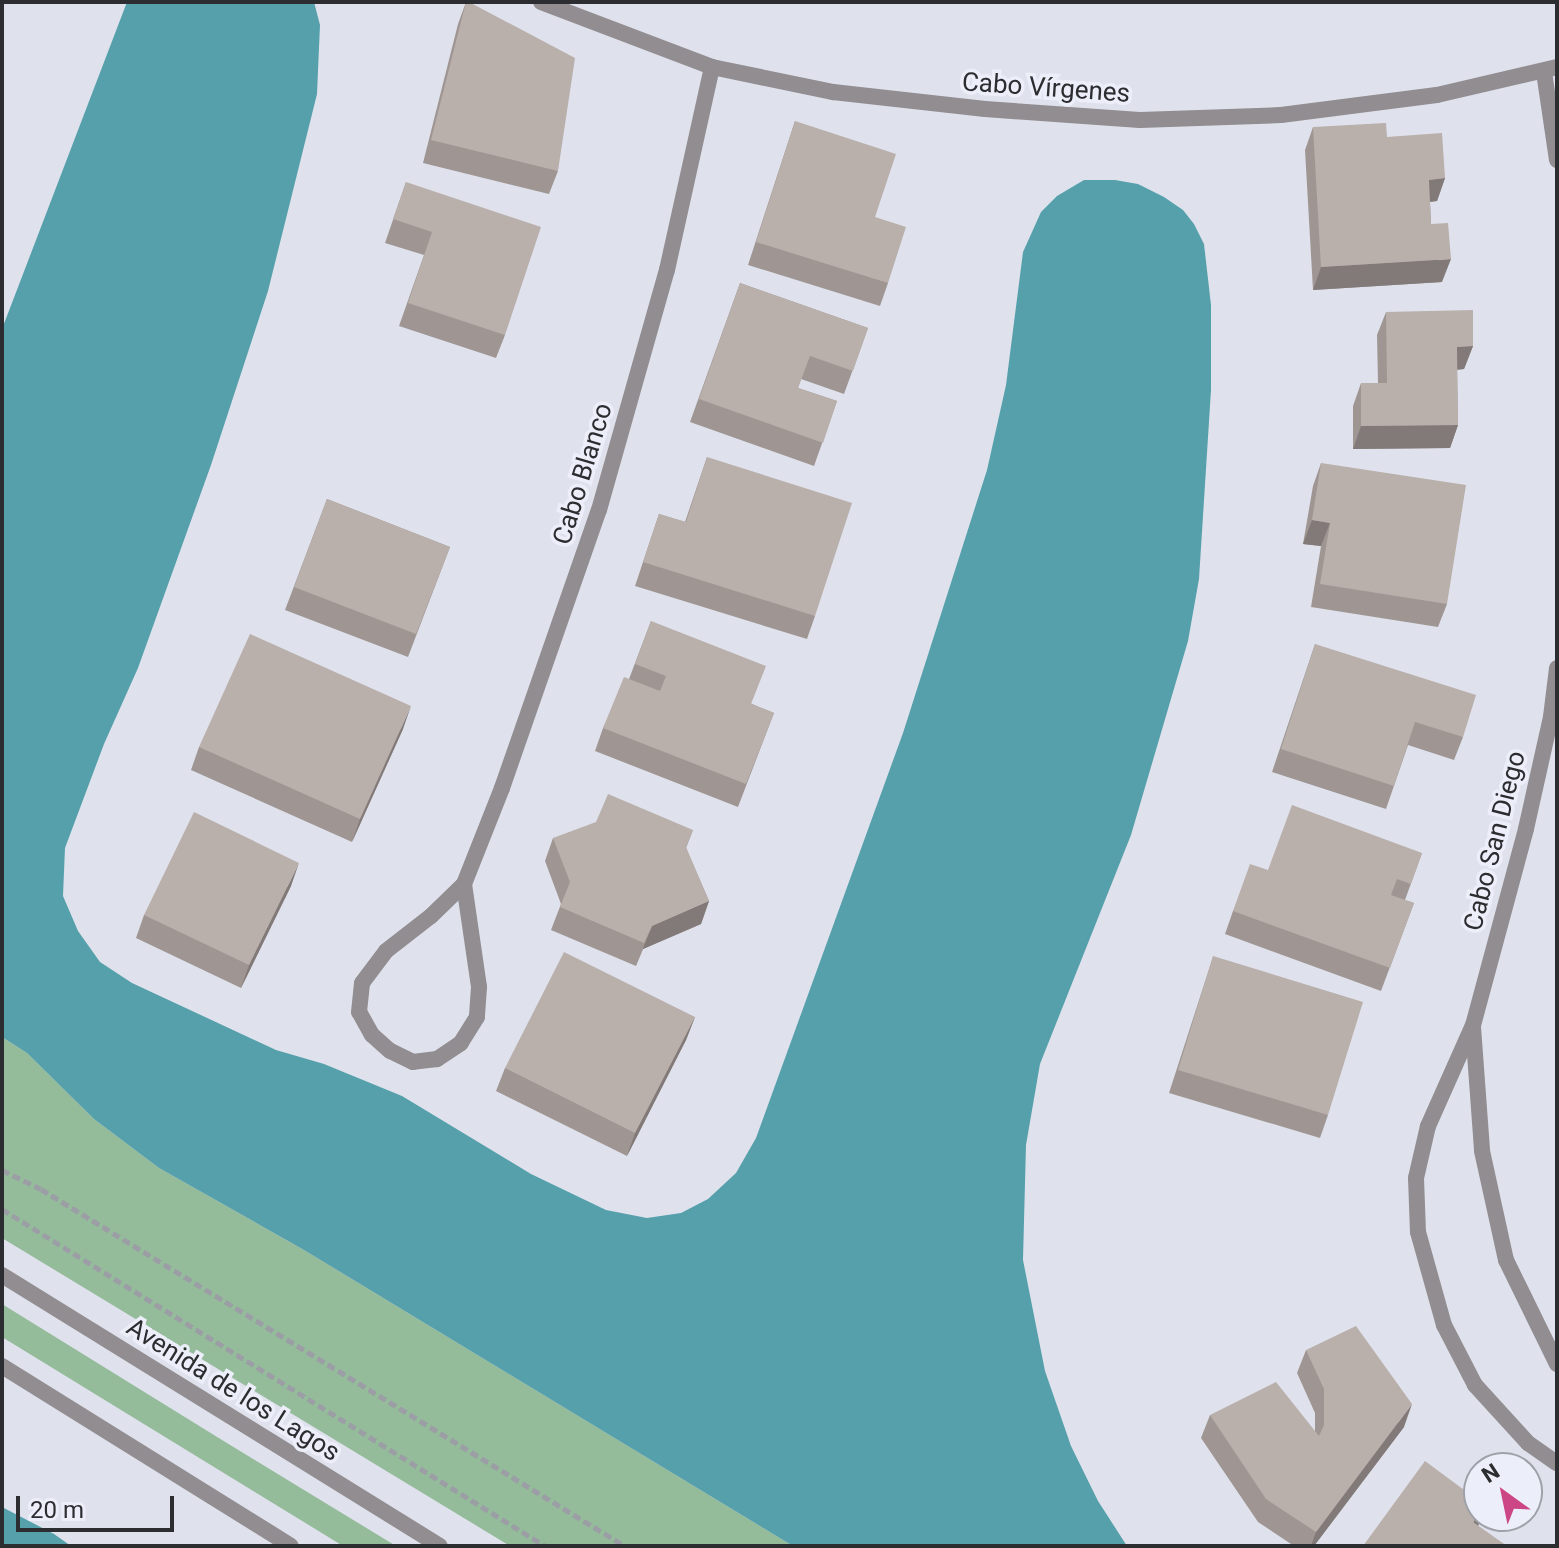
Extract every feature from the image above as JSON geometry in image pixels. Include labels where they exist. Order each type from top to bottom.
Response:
[{"type":"street","name":"Cabo Vírgenes","points":[[541,2],[712,67],[833,92],[985,109],[1140,120],[1281,115],[1437,95],[1550,70]]},
{"type":"street","name":"Cabo Blanco","points":[[464,884],[479,987],[477,1017],[461,1043],[437,1059],[413,1062],[390,1051],[372,1035],[359,1012],[362,983],[386,951],[431,916],[464,884],[599,510],[667,270],[712,67]]},
{"type":"street","points":[[1550,70],[1557,160]]},
{"type":"street","name":"Cabo San Diego","points":[[1557,668],[1551,717],[1526,829],[1473,1025],[1428,1126],[1416,1178],[1418,1232],[1444,1325],[1475,1385],[1528,1443],[1557,1463]]},
{"type":"street","name":"Cabo San Diego","points":[[1473,1025],[1482,1151],[1506,1260],[1557,1364]]},
{"type":"street","name":"Avenida de los Lagos","points":[[2,1275],[440,1546]]},
{"type":"street","points":[[2,1366],[291,1546]]},
{"type":"path","points":[[2,1170],[41,1189],[625,1546]]},
{"type":"path","points":[[2,1209],[545,1546]]},
{"type":"green space","points":[[2,1037],[27,1053],[94,1119],[159,1168],[304,1250],[793,1546],[510,1546],[2,1238]]},
{"type":"green space","points":[[2,1304],[396,1546],[343,1546],[2,1337]]},
{"type":"water","points":[[127,2],[314,2],[320,25],[317,94],[268,291],[211,465],[138,668],[104,744],[65,848],[63,896],[78,931],[100,962],[132,983],[276,1050],[324,1064],[402,1096],[531,1174],[606,1210],[647,1218],[681,1213],[708,1199],[736,1173],[756,1138],[903,733],[987,470],[1006,385],[1023,252],[1041,212],[1057,196],[1084,180],[1115,180],[1138,184],[1164,197],[1183,210],[1194,224],[1204,244],[1211,305],[1211,390],[1199,579],[1188,641],[1131,835],[1040,1064],[1026,1145],[1023,1260],[1045,1371],[1071,1446],[1098,1501],[1127,1546],[793,1546],[304,1250],[159,1168],[94,1119],[27,1053],[2,1037],[2,329]]},
{"type":"water","points":[[2,1507],[54,1534],[71,1546],[2,1546]]},
{"type":"building","points":[[466,2],[575,58],[558,171],[431,140]]},
{"type":"building","points":[[795,121],[896,154],[875,217],[906,227],[888,283],[756,242]]},
{"type":"building","points":[[1386,123],[1387,137],[1442,133],[1445,178],[1429,180],[1431,224],[1448,223],[1451,259],[1321,267],[1313,127]]},
{"type":"building","points":[[406,182],[541,227],[505,335],[408,303],[432,232],[393,219]]},
{"type":"building","points":[[740,283],[868,328],[853,371],[810,356],[798,388],[837,401],[823,443],[699,399]]},
{"type":"building","points":[[1473,310],[1473,346],[1457,347],[1458,425],[1361,426],[1361,383],[1387,383],[1386,312]]},
{"type":"building","points":[[707,457],[852,503],[815,616],[643,562],[659,514],[686,522]]},
{"type":"building","points":[[1321,463],[1466,485],[1447,604],[1320,584],[1330,523],[1312,520]]},
{"type":"building","points":[[327,499],[450,547],[416,634],[294,587]]},
{"type":"building","points":[[651,621],[766,666],[751,704],[774,713],[746,784],[603,728],[624,677],[660,691],[666,676],[635,664]]},
{"type":"building","points":[[250,634],[411,706],[360,819],[199,747]]},
{"type":"building","points":[[1315,644],[1476,695],[1463,737],[1415,722],[1394,786],[1281,749]]},
{"type":"building","points":[[608,794],[693,830],[686,847],[709,901],[652,926],[644,943],[560,907],[570,882],[553,838],[596,822]]},
{"type":"building","points":[[1292,805],[1422,853],[1411,884],[1397,879],[1391,895],[1414,903],[1390,968],[1233,911],[1250,864],[1268,870]]},
{"type":"building","points":[[194,812],[299,863],[249,965],[144,915]]},
{"type":"building","points":[[564,952],[695,1017],[635,1133],[505,1068]]},
{"type":"building","points":[[1213,956],[1363,1002],[1328,1115],[1178,1070]]},
{"type":"building","points":[[1356,1326],[1412,1404],[1316,1532],[1266,1499],[1210,1415],[1276,1382],[1319,1436],[1324,1425],[1324,1389],[1306,1350]]},
{"type":"building","points":[[1425,1461],[1463,1489],[1463,1532],[1487,1532],[1507,1546],[1363,1546]]}]
